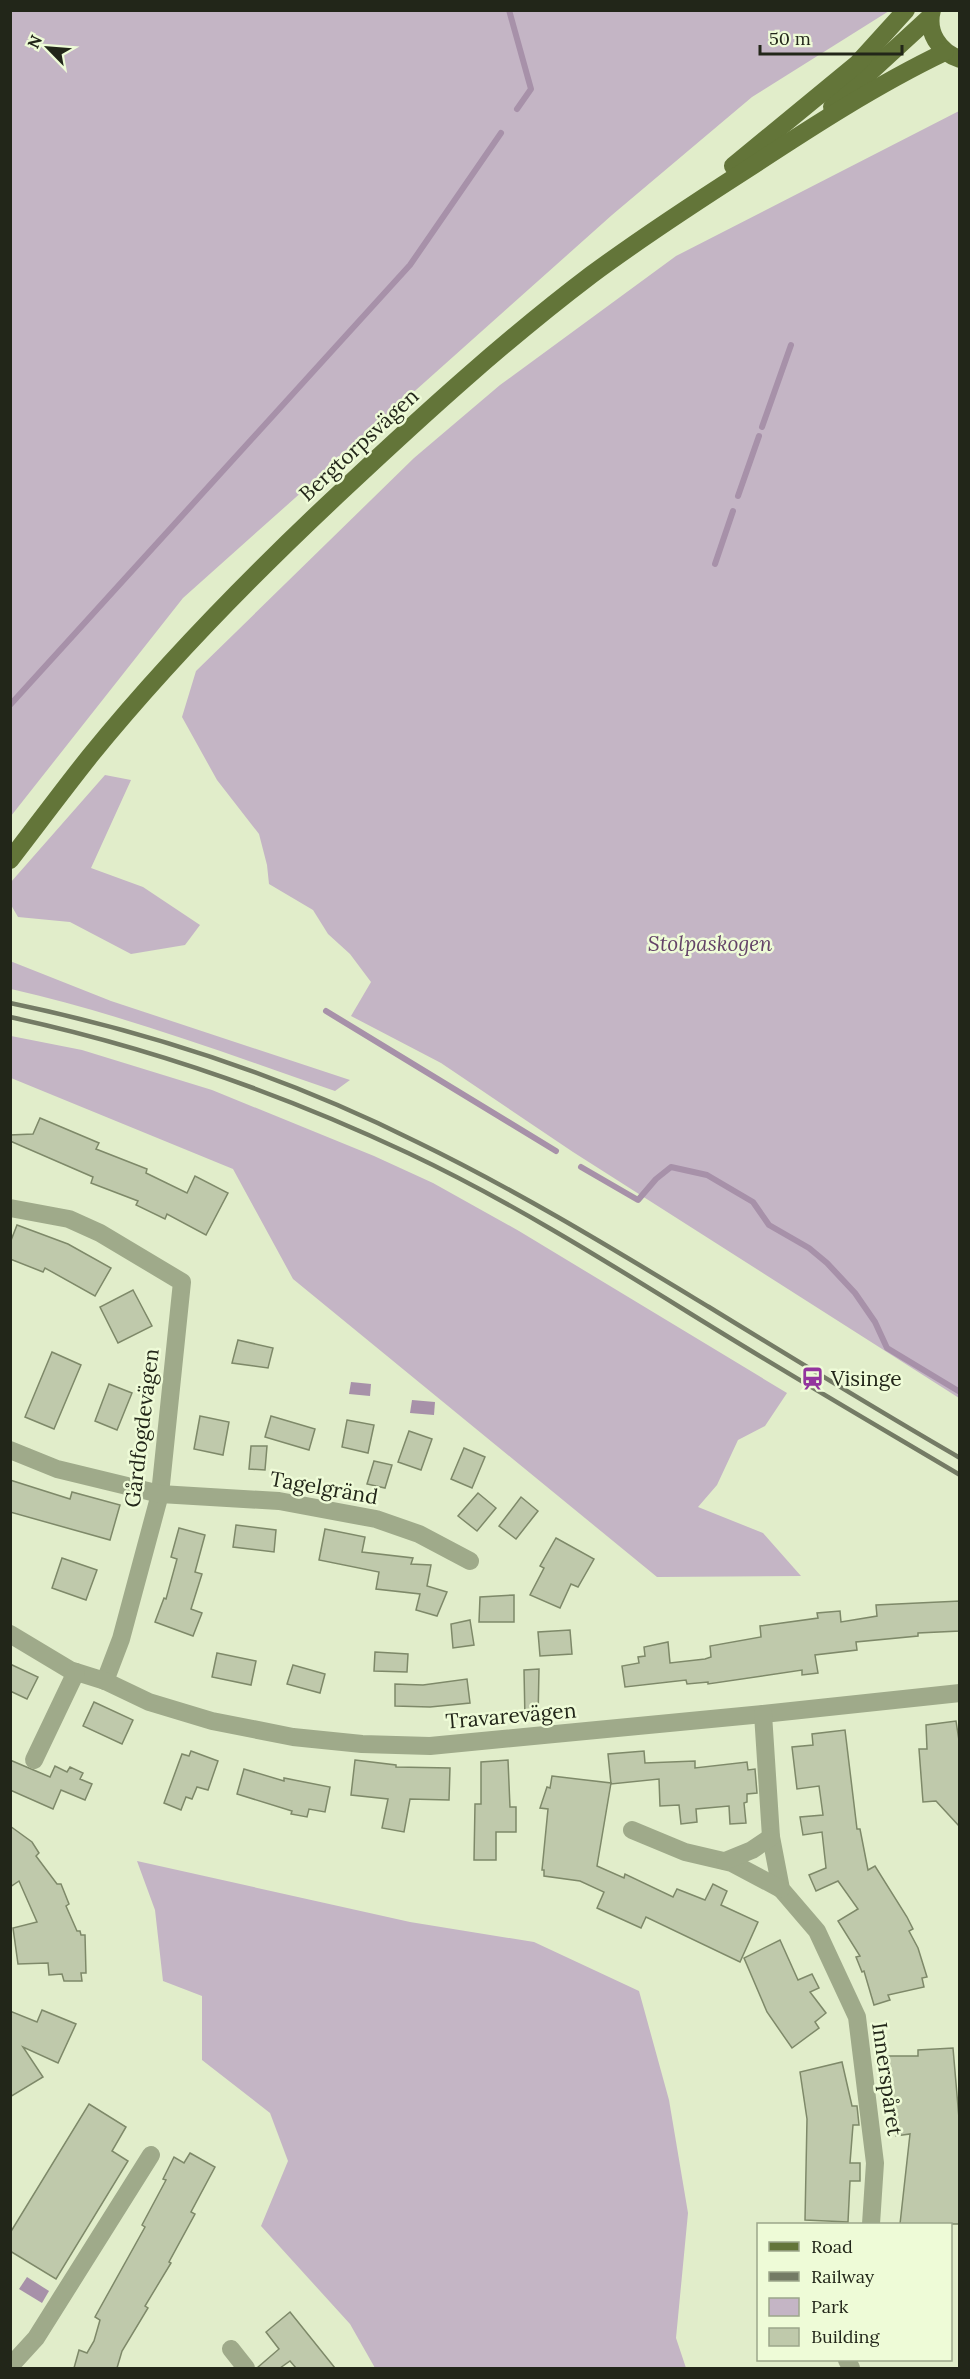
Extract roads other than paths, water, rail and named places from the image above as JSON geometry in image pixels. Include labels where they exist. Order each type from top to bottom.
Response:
[{"type":"main road","points":[[672,217],[857,64],[906,10]]},
{"type":"main road","name":"Bergtorpsvägen","points":[[802,133],[931,14]]},
{"type":"main road","name":"Bergtorpsvägen","points":[[10,860],[90,756],[185,648],[270,558],[425,413],[590,276],[672,217],[802,133],[920,64],[952,55],[932,31],[931,14]]},
{"type":"street","name":"Gårdfogdevägen","points":[[10,1208],[69,1219],[100,1233],[182,1282],[160,1494],[121,1639],[105,1681]]},
{"type":"street","name":"Tagelgränd","points":[[10,1450],[57,1469],[160,1494],[279,1501],[376,1519],[419,1534],[470,1561]]},
{"type":"street","name":"Travarevägen","points":[[10,1634],[76,1672],[105,1681],[149,1702],[212,1721],[293,1737],[362,1744],[430,1746],[960,1693]]},
{"type":"street","points":[[34,1760],[76,1672]]},
{"type":"street","points":[[763,1714],[771,1838],[780,1889]]},
{"type":"street","name":"Innerspåret","points":[[632,1830],[685,1852],[732,1863],[780,1889],[816,1931],[857,2017],[875,2163],[871,2223]]},
{"type":"street","points":[[725,1861],[752,1850],[771,1838]]},
{"type":"street","points":[[16,2363],[36,2338],[151,2155]]},
{"type":"street","points":[[231,2349],[246,2368]]},
{"type":"waterway","points":[[509,10],[531,89],[517,109]]},
{"type":"waterway","points":[[10,705],[410,265],[501,133]]},
{"type":"waterway","points":[[762,427],[791,345]]},
{"type":"waterway","points":[[738,496],[759,436]]},
{"type":"waterway","points":[[715,564],[733,511]]},
{"type":"waterway","points":[[326,1011],[556,1151]]},
{"type":"waterway","points":[[581,1167],[638,1200],[656,1179],[671,1167],[707,1175],[753,1202],[769,1225],[809,1248],[827,1263],[855,1293],[875,1322],[887,1348],[960,1392]]},
{"type":"railway","points":[[10,1003],[115,1028],[218,1059],[319,1097],[369,1119],[492,1180],[565,1221],[960,1458]]},
{"type":"railway","points":[[10,1017],[113,1042],[213,1074],[312,1111],[408,1153],[484,1191],[558,1233],[767,1361],[960,1475]]},
{"type":"place","name":"Visinge","points":[[813,1379]]},
{"type":"park label","name":"Stolpaskogen","points":[[710,944]]}]
